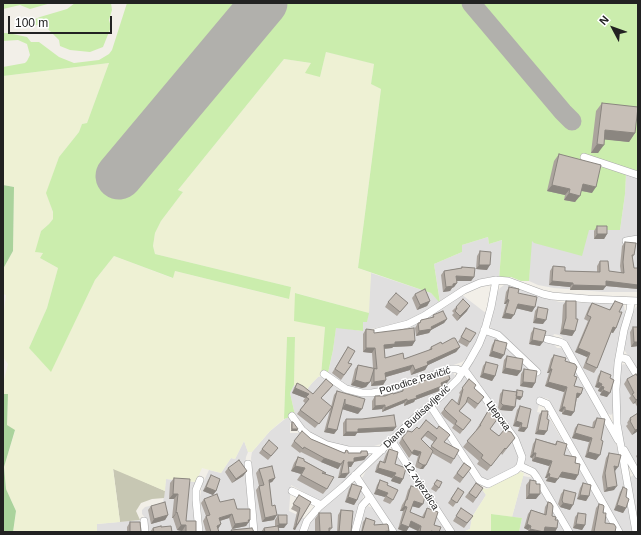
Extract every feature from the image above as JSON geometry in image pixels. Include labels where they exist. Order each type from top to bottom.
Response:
[{"type":"street","points":[[584,157],[638,175]]},
{"type":"street","points":[[626,241],[638,239]]},
{"type":"street","points":[[377,332],[408,324],[424,316],[464,290],[480,283],[496,280],[508,281],[552,296],[634,301],[624,330],[619,357],[616,389],[617,424],[636,532]]},
{"type":"street","name":"Diane Budisavljević","points":[[303,532],[307,521],[321,505],[355,476],[391,440],[442,395],[463,371],[479,344],[491,307],[496,280]]},
{"type":"street","points":[[484,330],[498,335],[537,372]]},
{"type":"street","points":[[547,339],[564,344],[638,475]]},
{"type":"street","points":[[619,357],[627,359],[638,377]]},
{"type":"street","name":"Porodice Pavičić","points":[[324,374],[346,389],[372,394],[394,389],[451,369],[463,371]]},
{"type":"street","name":"Церска","points":[[463,371],[514,439],[522,457],[520,466]]},
{"type":"street","points":[[540,401],[547,404],[619,532]]},
{"type":"street","points":[[430,406],[479,480],[488,484],[516,470],[520,466],[533,472],[569,532]]},
{"type":"street","points":[[292,416],[308,435],[327,445],[348,450],[382,450]]},
{"type":"street","name":"12 zvjezdica","points":[[391,440],[451,532]]},
{"type":"street","points":[[248,464],[254,532]]},
{"type":"street","points":[[355,476],[393,532]]},
{"type":"street","points":[[199,532],[196,490],[200,480]]},
{"type":"street","points":[[292,491],[321,505]]},
{"type":"street","points":[[355,532],[362,506],[370,497]]},
{"type":"street","points":[[144,521],[145,532]]},
{"type":"shaded area","points":[[326,52],[374,64],[371,84],[381,89],[358,268],[371,273],[369,313],[296,293],[325,327],[321,376],[312,383],[306,391],[294,385],[295,338],[287,337],[284,419],[270,431],[252,452],[248,452],[244,441],[235,459],[231,458],[221,473],[202,468],[196,482],[166,479],[165,491],[113,469],[120,522],[97,524],[97,532],[13,532],[16,511],[6,489],[4,467],[15,431],[7,425],[8,394],[3,394],[3,384],[8,364],[3,357],[3,318],[6,295],[3,294],[3,269],[13,251],[14,187],[3,185],[3,76],[109,63],[87,123],[82,124],[79,132],[59,157],[47,193],[53,213],[53,219],[41,231],[36,252],[43,253],[40,258],[58,268],[47,308],[29,348],[51,371],[95,280],[114,256],[172,278],[175,271],[288,299],[291,287],[155,254],[153,246],[155,233],[161,221],[183,192],[178,190],[284,59],[311,63],[320,77]]},
{"type":"shaded area","points":[[626,174],[638,178],[638,292],[604,292],[554,288],[538,285],[529,281],[531,240],[589,230],[620,230]]},
{"type":"shaded area","points":[[488,237],[489,244],[502,240],[499,280],[490,277],[474,282],[416,317],[405,322],[371,329],[372,339],[411,328],[410,325],[461,294],[487,314],[481,334],[467,358],[462,362],[397,385],[366,391],[344,385],[328,373],[336,327],[362,331],[363,322],[367,322],[371,273],[431,293],[440,302],[434,264],[462,252],[462,245]]},
{"type":"shaded area","points":[[510,284],[531,293],[559,302],[622,304],[624,306],[625,312],[614,412],[611,415],[605,412],[562,337],[554,334],[551,341],[557,348],[561,348],[564,351],[617,447],[633,532],[623,532],[548,399],[541,397],[537,412],[547,414],[616,532],[572,532],[538,472],[531,466],[523,464],[524,454],[522,446],[468,369],[487,334],[494,335],[538,375],[540,371],[489,325],[496,294],[504,285]]},
{"type":"shaded area","points":[[638,305],[638,372],[625,351],[624,343],[633,311]]},
{"type":"shaded area","points":[[623,364],[627,365],[638,381],[638,471],[625,449],[620,427],[620,368]]},
{"type":"shaded area","points":[[453,372],[455,376],[451,384],[381,444],[367,448],[348,447],[334,444],[311,433],[302,426],[295,415],[290,393],[294,385],[306,390],[318,377],[323,376],[346,393],[358,396],[372,396]]},
{"type":"shaded area","points":[[464,375],[515,444],[521,459],[518,466],[491,480],[481,478],[437,410],[436,404]]},
{"type":"shaded area","points":[[429,411],[432,413],[486,495],[472,517],[470,529],[463,532],[454,532],[394,442],[423,414]]},
{"type":"shaded area","points":[[290,415],[293,422],[290,423],[290,433],[299,433],[307,439],[368,453],[370,456],[321,502],[291,485],[289,511],[304,518],[300,532],[257,532],[251,458],[252,452],[270,431]]},
{"type":"shaded area","points":[[244,441],[248,452],[245,464],[251,532],[203,532],[200,497],[202,485],[209,470],[221,473],[231,458],[235,459]]},
{"type":"shaded area","points":[[388,451],[395,453],[399,458],[448,532],[397,532],[362,478],[366,471],[385,452]]},
{"type":"shaded area","points":[[113,468],[165,491],[164,498],[152,499],[141,503],[136,511],[140,520],[120,522]]},
{"type":"shaded area","points":[[514,473],[524,473],[512,517],[492,514],[491,532],[463,532],[470,529],[472,517],[486,495],[481,488],[487,489]]},
{"type":"shaded area","points":[[635,474],[638,479],[638,519],[629,478]]},
{"type":"shaded area","points":[[523,476],[534,478],[566,532],[519,532],[522,518],[512,517]]},
{"type":"shaded area","points":[[166,479],[196,482],[193,509],[196,532],[148,532],[147,520],[142,514],[142,510],[145,507],[163,503]]},
{"type":"shaded area","points":[[355,482],[364,495],[352,532],[307,532],[309,523],[321,508]]},
{"type":"shaded area","points":[[368,506],[373,508],[389,532],[357,532],[363,511]]},
{"type":"shaded area","points":[[140,520],[141,532],[97,532],[97,524]]},
{"type":"green space","points":[[3,3],[51,3],[30,9],[20,5],[3,9]]},
{"type":"green space","points":[[75,3],[111,3],[112,10],[109,20],[111,27],[103,47],[90,52],[70,50],[60,46],[59,40],[45,26],[31,26],[33,20],[67,9]]},
{"type":"green space","points":[[127,3],[638,3],[638,171],[601,160],[626,174],[620,230],[589,230],[582,256],[534,243],[532,241],[529,281],[521,281],[511,277],[505,277],[499,280],[502,240],[489,244],[488,237],[462,245],[462,252],[434,264],[440,303],[431,293],[358,268],[381,89],[371,84],[374,64],[326,52],[320,77],[305,73],[311,63],[284,59],[178,190],[183,192],[161,221],[155,233],[153,246],[155,254],[291,287],[289,299],[175,271],[173,278],[114,256],[95,280],[51,372],[29,348],[47,308],[58,268],[40,258],[43,253],[35,252],[41,231],[53,219],[53,212],[46,193],[59,157],[79,132],[82,124],[87,123],[109,63],[3,76],[3,67],[25,63],[30,55],[27,44],[18,40],[3,41],[3,33],[27,37],[31,42],[39,42],[59,57],[74,63],[99,60],[109,54],[112,50]]},
{"type":"green space","points":[[3,185],[14,187],[13,251],[3,269]]},
{"type":"green space","points":[[295,293],[369,313],[367,322],[363,322],[363,331],[336,328],[328,373],[323,376],[321,376],[325,327],[294,321]]},
{"type":"green space","points":[[287,337],[295,337],[294,385],[290,393],[295,415],[284,419]]},
{"type":"green space","points":[[3,394],[8,394],[7,425],[15,430],[4,467],[6,489],[16,511],[13,532],[3,532]]},
{"type":"green space","points":[[491,514],[522,518],[519,532],[491,532]]},
{"type":"building","points":[[602,103],[638,107],[635,133],[605,130],[604,145],[597,144]]},
{"type":"building","points":[[559,154],[601,165],[596,187],[583,184],[580,196],[569,193],[570,189],[552,185]]},
{"type":"building","points":[[597,226],[607,226],[607,234],[597,234]]},
{"type":"building","points":[[625,242],[636,243],[634,255],[632,255],[634,268],[638,268],[638,285],[606,281],[606,286],[573,285],[573,283],[552,281],[553,266],[565,267],[565,271],[600,272],[600,261],[608,261],[609,271],[624,273],[623,262]]},
{"type":"building","points":[[480,251],[491,252],[490,265],[479,265]]},
{"type":"building","points":[[462,267],[475,268],[474,277],[456,276],[457,283],[453,284],[453,286],[446,287],[444,271]]},
{"type":"building","points":[[509,287],[519,289],[518,293],[537,297],[535,307],[518,304],[514,315],[505,313],[509,300],[507,299]]},
{"type":"building","points":[[425,289],[430,301],[420,305],[415,294]]},
{"type":"building","points":[[396,293],[408,303],[400,312],[388,302]]},
{"type":"building","points":[[463,299],[470,306],[460,316],[455,311],[457,308],[456,307]]},
{"type":"building","points":[[566,301],[576,301],[576,319],[578,319],[575,331],[563,329],[566,318]]},
{"type":"building","points":[[615,301],[623,304],[619,312],[622,312],[616,328],[613,327],[597,368],[586,363],[590,353],[578,348],[591,317],[587,315],[592,303],[610,310]]},
{"type":"building","points":[[538,307],[548,309],[546,320],[536,318]]},
{"type":"building","points":[[443,311],[447,319],[431,327],[432,329],[419,331],[418,323],[420,323],[421,320],[434,317],[433,315]]},
{"type":"building","points":[[633,327],[638,327],[638,342],[634,342]]},
{"type":"building","points":[[414,328],[415,341],[395,342],[395,344],[384,345],[385,358],[403,353],[404,359],[432,349],[431,347],[441,342],[442,344],[453,338],[455,338],[460,347],[427,362],[428,365],[415,370],[413,365],[385,373],[386,380],[374,382],[374,369],[370,382],[365,383],[355,380],[358,365],[377,369],[375,348],[366,348],[366,329],[374,330],[374,333]]},
{"type":"building","points":[[466,328],[476,333],[470,342],[461,337]]},
{"type":"building","points":[[534,328],[546,331],[543,342],[532,340]]},
{"type":"building","points":[[495,340],[507,343],[504,355],[492,351]]},
{"type":"building","points":[[348,347],[355,351],[348,363],[352,364],[344,375],[335,369]]},
{"type":"building","points":[[554,355],[566,358],[565,361],[575,364],[577,367],[574,376],[577,377],[574,386],[583,388],[581,394],[577,393],[574,412],[565,410],[565,407],[562,407],[567,387],[548,382]]},
{"type":"building","points":[[507,356],[523,359],[521,371],[505,368]]},
{"type":"building","points":[[486,362],[498,365],[495,376],[483,373]]},
{"type":"building","points":[[524,369],[537,371],[535,383],[523,382]]},
{"type":"building","points":[[601,371],[611,375],[610,378],[614,380],[610,393],[603,390],[604,387],[598,382]]},
{"type":"building","points":[[448,373],[450,379],[441,383],[442,386],[416,396],[417,398],[407,401],[407,399],[385,408],[385,405],[375,406],[375,396],[385,396],[403,391],[403,389],[417,383]]},
{"type":"building","points":[[636,374],[638,377],[638,398],[636,400],[632,394],[634,393],[627,379]]},
{"type":"building","points":[[326,379],[333,385],[321,398],[332,407],[319,424],[300,410],[309,399],[306,397],[309,394],[295,388],[297,383],[313,394]]},
{"type":"building","points":[[469,379],[476,385],[474,388],[484,397],[478,404],[468,397],[466,403],[459,411],[471,420],[463,430],[455,424],[457,421],[444,409],[452,399],[459,405],[462,388]]},
{"type":"building","points":[[503,390],[517,392],[515,407],[503,405],[501,403]]},
{"type":"building","points":[[517,390],[523,391],[522,397],[516,396]]},
{"type":"building","points":[[337,391],[365,399],[362,409],[345,404],[345,399],[337,430],[327,428]]},
{"type":"building","points":[[520,406],[531,409],[527,428],[521,427],[522,423],[516,421]]},
{"type":"building","points":[[488,411],[498,418],[490,429],[499,436],[504,430],[511,432],[515,438],[491,466],[481,458],[483,455],[467,441],[481,425]]},
{"type":"building","points":[[542,411],[548,411],[547,419],[549,420],[547,431],[538,430]]},
{"type":"building","points":[[638,413],[638,429],[635,430],[630,418]]},
{"type":"building","points":[[394,415],[396,427],[358,429],[358,432],[346,432],[346,419],[362,419]]},
{"type":"building","points":[[597,418],[605,419],[600,455],[588,452],[592,438],[575,433],[578,424],[594,428]]},
{"type":"building","points":[[426,420],[437,429],[439,426],[450,435],[444,442],[459,450],[454,459],[431,446],[437,438],[428,431],[421,439],[433,451],[426,465],[418,462],[421,452],[414,450],[412,453],[402,438],[408,431],[412,432],[417,427],[419,429]]},
{"type":"building","points":[[293,422],[298,429],[292,429]]},
{"type":"building","points":[[302,431],[311,439],[344,453],[346,450],[348,453],[361,453],[361,451],[367,451],[368,455],[354,458],[354,462],[348,462],[349,473],[341,474],[344,460],[341,464],[324,458],[304,447],[303,449],[294,441]]},
{"type":"building","points":[[536,439],[556,445],[557,441],[567,444],[564,455],[576,457],[575,463],[580,464],[578,475],[562,472],[558,479],[549,477],[550,474],[548,473],[552,461],[535,457],[536,453],[533,453]]},
{"type":"building","points":[[269,440],[278,448],[271,456],[262,449]]},
{"type":"building","points":[[389,449],[398,452],[395,464],[406,468],[403,479],[394,476],[396,473],[378,468],[380,461],[385,463]]},
{"type":"building","points":[[609,453],[621,455],[618,467],[614,466],[617,486],[607,488],[605,473]]},
{"type":"building","points":[[298,457],[304,459],[304,461],[326,473],[322,473],[334,477],[327,489],[301,475],[305,468],[295,466]]},
{"type":"building","points":[[239,460],[247,471],[236,479],[228,468]]},
{"type":"building","points":[[464,463],[471,468],[463,478],[457,473]]},
{"type":"building","points":[[272,466],[275,478],[269,480],[272,506],[275,505],[277,515],[265,518],[259,486],[264,485],[259,469]]},
{"type":"building","points":[[211,475],[220,479],[216,491],[206,487]]},
{"type":"building","points":[[174,478],[190,479],[186,521],[196,521],[196,532],[186,532],[186,525],[181,525],[177,512],[176,513],[178,494],[173,494]]},
{"type":"building","points":[[380,480],[388,483],[387,485],[398,490],[393,500],[386,496],[388,493],[377,489]]},
{"type":"building","points":[[437,480],[442,482],[439,488],[434,484]]},
{"type":"building","points":[[530,480],[536,481],[536,484],[540,484],[540,494],[529,494]]},
{"type":"building","points":[[476,483],[483,488],[476,498],[469,493]]},
{"type":"building","points":[[583,483],[591,485],[589,496],[580,495]]},
{"type":"building","points":[[352,484],[362,487],[357,500],[348,497]]},
{"type":"building","points":[[411,486],[423,489],[426,492],[423,504],[414,501],[410,512],[424,518],[427,508],[438,512],[434,525],[441,527],[439,532],[420,532],[421,526],[411,521],[409,527],[401,524],[407,507],[404,506]]},
{"type":"building","points":[[623,487],[627,489],[626,497],[629,499],[626,508],[617,505]]},
{"type":"building","points":[[458,488],[464,492],[457,503],[451,499]]},
{"type":"building","points":[[564,490],[576,493],[573,505],[563,503],[562,500]]},
{"type":"building","points":[[217,494],[220,502],[234,499],[237,509],[250,509],[249,522],[235,524],[232,514],[219,518],[221,524],[217,526],[219,532],[211,532],[206,516],[210,515],[204,499]]},
{"type":"building","points":[[299,495],[311,502],[296,525],[300,508],[293,504]]},
{"type":"building","points":[[165,502],[168,515],[154,519],[151,506]]},
{"type":"building","points":[[548,502],[553,506],[552,516],[556,517],[555,520],[558,520],[557,528],[545,527],[544,532],[530,529],[531,526],[527,524],[531,510],[546,515]]},
{"type":"building","points":[[599,504],[604,506],[603,513],[606,513],[605,523],[614,524],[616,527],[615,532],[594,532]]},
{"type":"building","points":[[461,508],[473,516],[467,523],[456,516]]},
{"type":"building","points":[[341,510],[353,511],[351,532],[339,532]]},
{"type":"building","points":[[319,513],[331,513],[332,528],[329,528],[329,532],[320,532]]},
{"type":"building","points":[[578,513],[586,514],[585,525],[576,524]]},
{"type":"building","points":[[278,515],[287,515],[287,524],[279,524]]},
{"type":"building","points":[[366,518],[375,521],[374,525],[387,524],[389,531],[362,532]]},
{"type":"building","points":[[130,522],[140,522],[141,532],[130,532]]},
{"type":"building","points":[[171,526],[172,532],[154,532],[153,528]]},
{"type":"building","points":[[278,526],[279,532],[265,532],[264,528]]},
{"type":"building","points":[[252,528],[254,532],[232,532],[231,530]]},
{"type":"taxiway","points":[[471,3],[572,121]]},
{"type":"runway","points":[[119,176],[264,3]]}]
